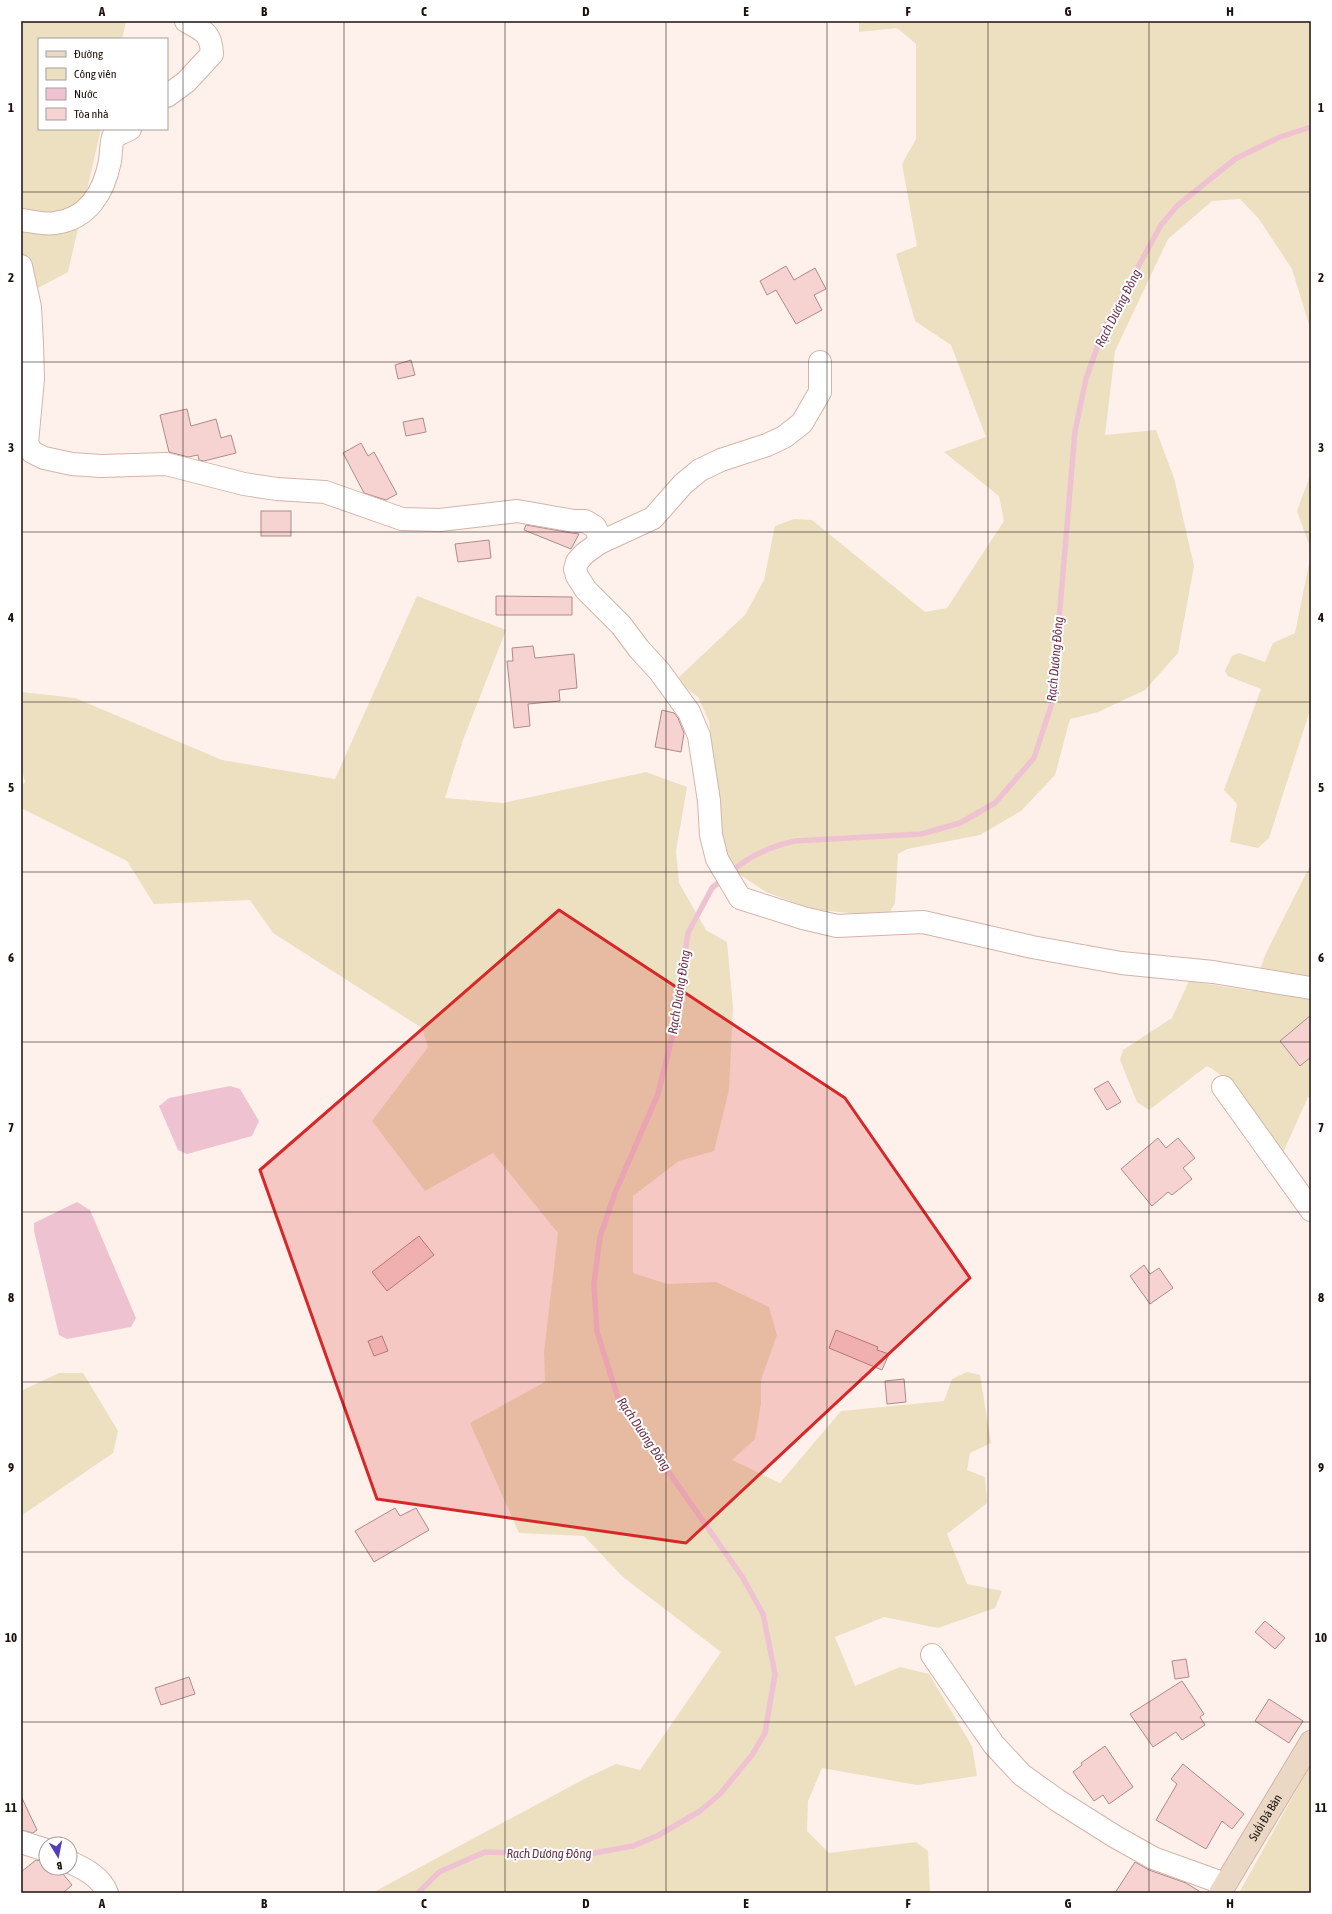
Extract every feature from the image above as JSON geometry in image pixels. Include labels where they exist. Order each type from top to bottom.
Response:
[{"type":"street","points":[[168,95],[186,82],[212,54],[212,43],[208,34],[186,21]]},
{"type":"street","points":[[21,220],[54,223],[76,217],[91,206],[110,162],[113,137],[128,130]]},
{"type":"street","points":[[21,266],[30,307],[32,344],[33,379],[27,443],[32,452],[44,458],[72,464],[101,466],[166,464],[244,484],[277,489],[325,492],[402,519],[440,520],[517,511],[574,521],[585,521],[595,527],[598,533],[599,543]]},
{"type":"street","points":[[820,362],[820,392],[802,423],[784,437],[767,445],[721,460],[700,470],[683,484],[653,518],[599,543],[584,554],[577,562],[575,569],[577,576],[586,590],[610,612],[639,649],[660,672],[689,712],[699,736],[709,801],[711,835],[717,859],[740,898],[803,918],[837,926],[923,922],[1025,946],[1113,962],[1213,972],[1311,988]]},
{"type":"street","points":[[1223,1087],[1311,1210]]},
{"type":"street","points":[[932,1655],[994,1745],[1022,1775],[1057,1800],[1114,1836],[1153,1858],[1223,1888]]},
{"type":"street","name":"Suối Đá Bàn","points":[[1223,1888],[1311,1742]]},
{"type":"street","points":[[21,1842],[38,1847]]},
{"type":"street","points":[[78,1865],[103,1882],[107,1893]]},
{"type":"highlighted area","points":[[559,910],[845,1098],[970,1278],[686,1543],[377,1499],[260,1170]]},
{"type":"green space","points":[[21,21],[126,21],[122,38],[38,38],[38,130],[101,130],[68,272],[21,297]]},
{"type":"green space","points":[[859,21],[1311,21],[1311,331],[1292,269],[1259,219],[1240,199],[1212,201],[1168,239],[1115,351],[1105,435],[1156,430],[1174,478],[1194,566],[1178,653],[1145,690],[1098,712],[1070,719],[1055,775],[1021,811],[980,835],[907,849],[898,854],[895,903],[889,913],[858,914],[812,909],[766,892],[739,874],[724,854],[709,721],[698,697],[686,688],[679,677],[745,615],[764,580],[775,526],[794,519],[812,520],[925,612],[947,608],[1004,521],[999,496],[944,452],[986,437],[951,345],[915,321],[896,254],[917,246],[902,164],[916,139],[916,44],[897,28],[859,32]]},
{"type":"green space","points":[[1311,473],[1311,550],[1297,511]]},
{"type":"green space","points":[[1311,554],[1311,712],[1309,713],[1269,838],[1258,848],[1230,842],[1237,804],[1224,790],[1261,689],[1228,676],[1225,671],[1232,656],[1239,653],[1265,662],[1273,643],[1295,633]]},
{"type":"green space","points":[[417,596],[506,630],[463,740],[445,798],[503,803],[646,772],[687,787],[676,851],[679,883],[706,930],[727,942],[733,1007],[729,1090],[714,1151],[679,1161],[633,1196],[633,1273],[667,1284],[716,1282],[769,1307],[777,1335],[761,1380],[761,1404],[755,1439],[732,1460],[780,1483],[841,1411],[944,1401],[952,1379],[967,1372],[980,1375],[991,1443],[970,1453],[967,1470],[985,1477],[987,1503],[947,1534],[967,1584],[1002,1591],[995,1608],[938,1628],[884,1617],[835,1637],[855,1686],[900,1667],[929,1674],[972,1746],[977,1776],[917,1785],[822,1768],[808,1801],[807,1831],[829,1853],[916,1842],[928,1851],[930,1893],[372,1893],[586,1778],[616,1764],[640,1770],[721,1652],[623,1577],[584,1536],[519,1533],[470,1423],[545,1382],[544,1352],[558,1233],[493,1153],[425,1191],[372,1121],[428,1047],[422,1028],[273,933],[250,900],[154,904],[127,861],[21,808],[21,786],[25,782],[21,766],[21,692],[75,698],[222,760],[335,779]]},
{"type":"green space","points":[[1311,864],[1311,1097],[1308,1097],[1282,1155],[1258,1118],[1240,1094],[1230,1083],[1207,1066],[1149,1110],[1137,1102],[1120,1060],[1123,1050],[1172,1018],[1189,981],[1252,991],[1266,953]]},
{"type":"green space","points":[[59,1373],[83,1373],[118,1431],[113,1453],[21,1516],[21,1391]]},
{"type":"green space","points":[[1311,1764],[1311,1893],[1239,1893]]},
{"type":"water","points":[[230,1086],[240,1089],[259,1121],[252,1136],[187,1154],[178,1150],[159,1106],[169,1098]]},
{"type":"water","points":[[77,1202],[90,1210],[136,1318],[131,1327],[67,1339],[59,1335],[34,1231],[34,1223]]},
{"type":"building","points":[[786,266],[794,280],[815,268],[826,289],[814,295],[822,310],[796,324],[776,290],[767,295],[760,281]]},
{"type":"building","points":[[411,360],[415,375],[398,379],[395,365]]},
{"type":"building","points":[[187,409],[191,426],[216,419],[221,438],[231,435],[236,453],[204,461],[199,460],[198,455],[188,457],[169,452],[160,415]]},
{"type":"building","points":[[423,418],[426,432],[406,436],[403,422]]},
{"type":"building","points":[[361,443],[368,456],[374,452],[397,494],[386,500],[364,493],[343,453]]},
{"type":"building","points":[[261,511],[291,511],[291,536],[261,536]]},
{"type":"building","points":[[526,525],[579,534],[571,549],[524,530]]},
{"type":"building","points":[[489,540],[491,558],[458,562],[455,544]]},
{"type":"building","points":[[496,596],[572,597],[572,615],[496,615]]},
{"type":"building","points":[[533,646],[535,658],[574,654],[577,688],[559,690],[560,701],[528,704],[530,726],[514,728],[507,661],[513,661],[512,648]]},
{"type":"building","points":[[662,710],[674,713],[678,718],[684,733],[681,752],[655,747]]},
{"type":"building","points":[[1311,1015],[1311,1057],[1300,1066],[1280,1041]]},
{"type":"building","points":[[1108,1081],[1121,1102],[1107,1110],[1094,1089]]},
{"type":"building","points":[[1158,1138],[1166,1148],[1178,1138],[1195,1158],[1183,1168],[1192,1179],[1172,1195],[1168,1192],[1152,1206],[1121,1169]]},
{"type":"building","points":[[419,1236],[434,1255],[387,1291],[372,1272]]},
{"type":"building","points":[[1144,1265],[1150,1274],[1159,1268],[1173,1288],[1150,1304],[1130,1276]]},
{"type":"building","points":[[836,1330],[878,1347],[877,1350],[889,1354],[882,1370],[829,1348]]},
{"type":"building","points":[[382,1336],[388,1351],[374,1356],[368,1341]]},
{"type":"building","points":[[904,1379],[906,1402],[887,1404],[885,1381]]},
{"type":"building","points":[[395,1508],[400,1516],[416,1508],[429,1530],[374,1562],[355,1531]]},
{"type":"building","points":[[1265,1621],[1285,1638],[1275,1649],[1255,1632]]},
{"type":"building","points":[[1186,1659],[1189,1677],[1175,1679],[1172,1661]]},
{"type":"building","points":[[189,1677],[195,1694],[161,1705],[155,1688]]},
{"type":"building","points":[[1182,1681],[1204,1714],[1200,1717],[1205,1725],[1182,1740],[1176,1732],[1153,1747],[1130,1714]]},
{"type":"building","points":[[1269,1699],[1303,1721],[1289,1743],[1255,1721]]},
{"type":"building","points":[[1105,1746],[1133,1787],[1109,1804],[1103,1795],[1094,1801],[1073,1772],[1082,1765],[1081,1763]]},
{"type":"building","points":[[1183,1764],[1244,1814],[1232,1829],[1222,1821],[1206,1849],[1156,1820],[1177,1784],[1171,1779]]},
{"type":"building","points":[[21,1796],[37,1830],[33,1833],[21,1830]]},
{"type":"building","points":[[36,1860],[38,1860],[38,1876],[65,1876],[72,1885],[63,1893],[21,1893],[21,1872]]},
{"type":"building","points":[[1135,1862],[1149,1870],[1186,1883],[1202,1893],[1115,1893]]},
{"type":"waterway","name":"Rạch Dương Đông","points":[[731,872],[745,861],[761,852],[795,841],[921,834],[960,823],[995,803],[1034,758],[1052,703],[1075,431],[1086,379],[1103,331],[1161,225],[1177,206],[1235,159],[1280,137],[1311,127]]},
{"type":"waterway","name":"Rạch Dương Đông","points":[[418,1893],[439,1872],[485,1852],[583,1855],[633,1846],[657,1836],[700,1811],[720,1794],[752,1755],[765,1733],[775,1674],[763,1614],[743,1578],[619,1401],[597,1332],[594,1284],[600,1237],[615,1193],[658,1094],[674,1029],[688,933],[712,888],[723,879]]}]
